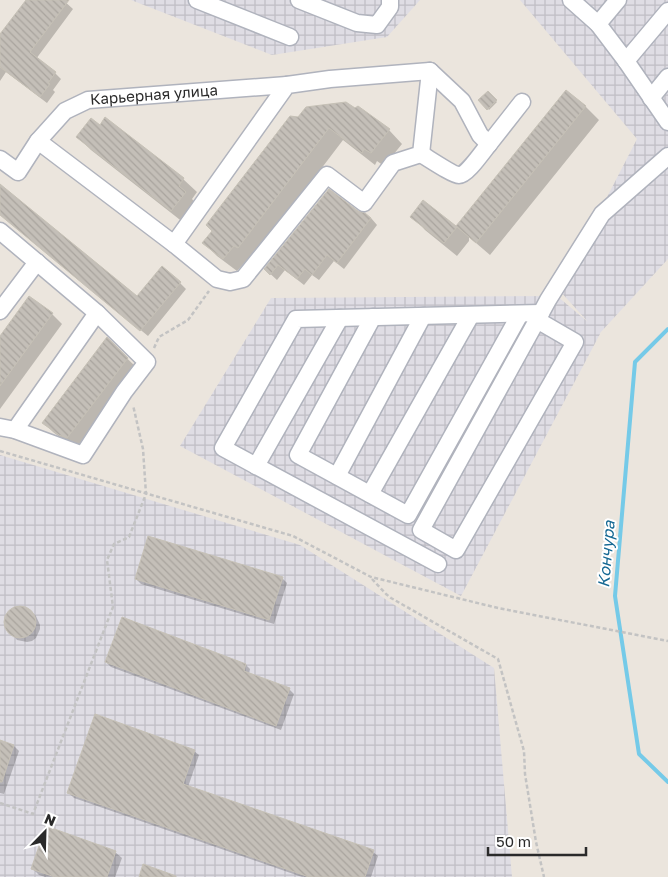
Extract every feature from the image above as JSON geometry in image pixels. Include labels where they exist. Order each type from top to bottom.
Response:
[{"type":"lane","points":[[197,0],[290,38]]},
{"type":"lane","points":[[299,0],[357,23],[377,25],[390,7],[390,0]]},
{"type":"lane","points":[[571,0],[598,24],[668,122]]},
{"type":"lane","points":[[598,24],[618,0]]},
{"type":"lane","points":[[626,61],[668,12]]},
{"type":"lane","points":[[430,71],[462,101],[480,135],[489,144]]},
{"type":"lane","points":[[421,154],[430,71]]},
{"type":"lane","name":"Карьерная улица","points":[[0,159],[18,172],[38,141],[65,111],[88,100],[287,85],[330,79],[430,71]]},
{"type":"lane","points":[[651,98],[668,77]]},
{"type":"lane","points":[[174,244],[287,85]]},
{"type":"lane","points":[[38,141],[217,279],[230,282],[243,279],[326,174],[364,203],[393,163],[421,154],[453,174],[465,173],[522,102]]},
{"type":"lane","points":[[438,564],[223,448],[296,319],[520,314],[539,317],[575,342],[456,550],[421,530],[539,317],[602,214],[668,156]]},
{"type":"lane","points":[[0,231],[97,313],[147,362],[124,392],[82,455],[7,429],[97,313]]},
{"type":"lane","points":[[0,311],[37,262]]},
{"type":"lane","points":[[373,317],[298,455],[408,515],[520,314]]},
{"type":"lane","points":[[370,494],[471,315]]},
{"type":"lane","points":[[337,476],[423,316]]},
{"type":"lane","points":[[256,466],[340,318]]},
{"type":"path","points":[[147,362],[159,337],[188,320],[217,279]]},
{"type":"path","points":[[0,803],[33,814],[113,607],[107,560],[114,544],[129,537],[146,494],[143,449],[133,407],[136,398]]},
{"type":"path","points":[[0,451],[293,536],[371,577],[498,608],[668,641]]},
{"type":"path","points":[[371,577],[391,598],[498,659],[524,751],[525,774],[536,842],[544,877]]},
{"type":"shaded area","points":[[131,0],[420,0],[387,37],[272,55]]},
{"type":"shaded area","points":[[520,0],[668,0],[668,259],[600,333],[461,596],[180,446],[271,298],[557,296],[588,322],[559,290],[637,139]]},
{"type":"shaded area","points":[[0,455],[300,545],[494,668],[512,877],[0,877]]},
{"type":"building","points":[[26,0],[69,0],[30,52],[56,72],[40,97],[0,67],[0,34]]},
{"type":"building","points":[[566,90],[586,106],[476,243],[457,227],[444,243],[410,217],[423,200],[456,226]]},
{"type":"building","points":[[488,91],[497,100],[487,110],[478,100]]},
{"type":"building","points":[[346,102],[355,108],[358,106],[390,129],[371,153],[364,149],[362,153],[329,128],[238,248],[234,246],[223,259],[202,243],[212,231],[206,225],[290,116],[298,117],[306,107]]},
{"type":"building","points":[[105,117],[184,178],[179,186],[186,192],[171,211],[76,137],[91,118],[100,125]]},
{"type":"building","points":[[0,184],[137,296],[162,266],[181,282],[140,331],[0,215]]},
{"type":"building","points":[[329,189],[358,211],[365,213],[371,218],[337,263],[327,255],[312,275],[305,269],[297,279],[278,265],[270,275],[264,269]]},
{"type":"building","points":[[29,296],[53,313],[0,386],[0,336]]},
{"type":"building","points":[[107,337],[128,358],[67,438],[59,435],[42,423]]},
{"type":"building","points":[[148,536],[283,577],[269,620],[135,579]]},
{"type":"building","points":[[20,606],[26,607],[31,611],[35,616],[35,628],[31,633],[26,637],[20,638],[14,637],[9,633],[5,628],[4,622],[5,616],[9,611],[14,607]]},
{"type":"building","points":[[122,617],[246,664],[244,671],[290,688],[276,726],[105,662]]},
{"type":"building","points":[[95,714],[195,750],[183,784],[374,850],[365,877],[309,877],[67,793]]},
{"type":"building","points":[[0,740],[14,745],[2,782],[0,782]]},
{"type":"building","points":[[46,826],[116,851],[107,877],[55,877],[31,869]]},
{"type":"building","points":[[143,864],[176,876],[176,877],[139,877]]},
{"type":"waterway","name":"Кончура","points":[[668,329],[635,362],[615,596],[639,754],[668,782]]}]
